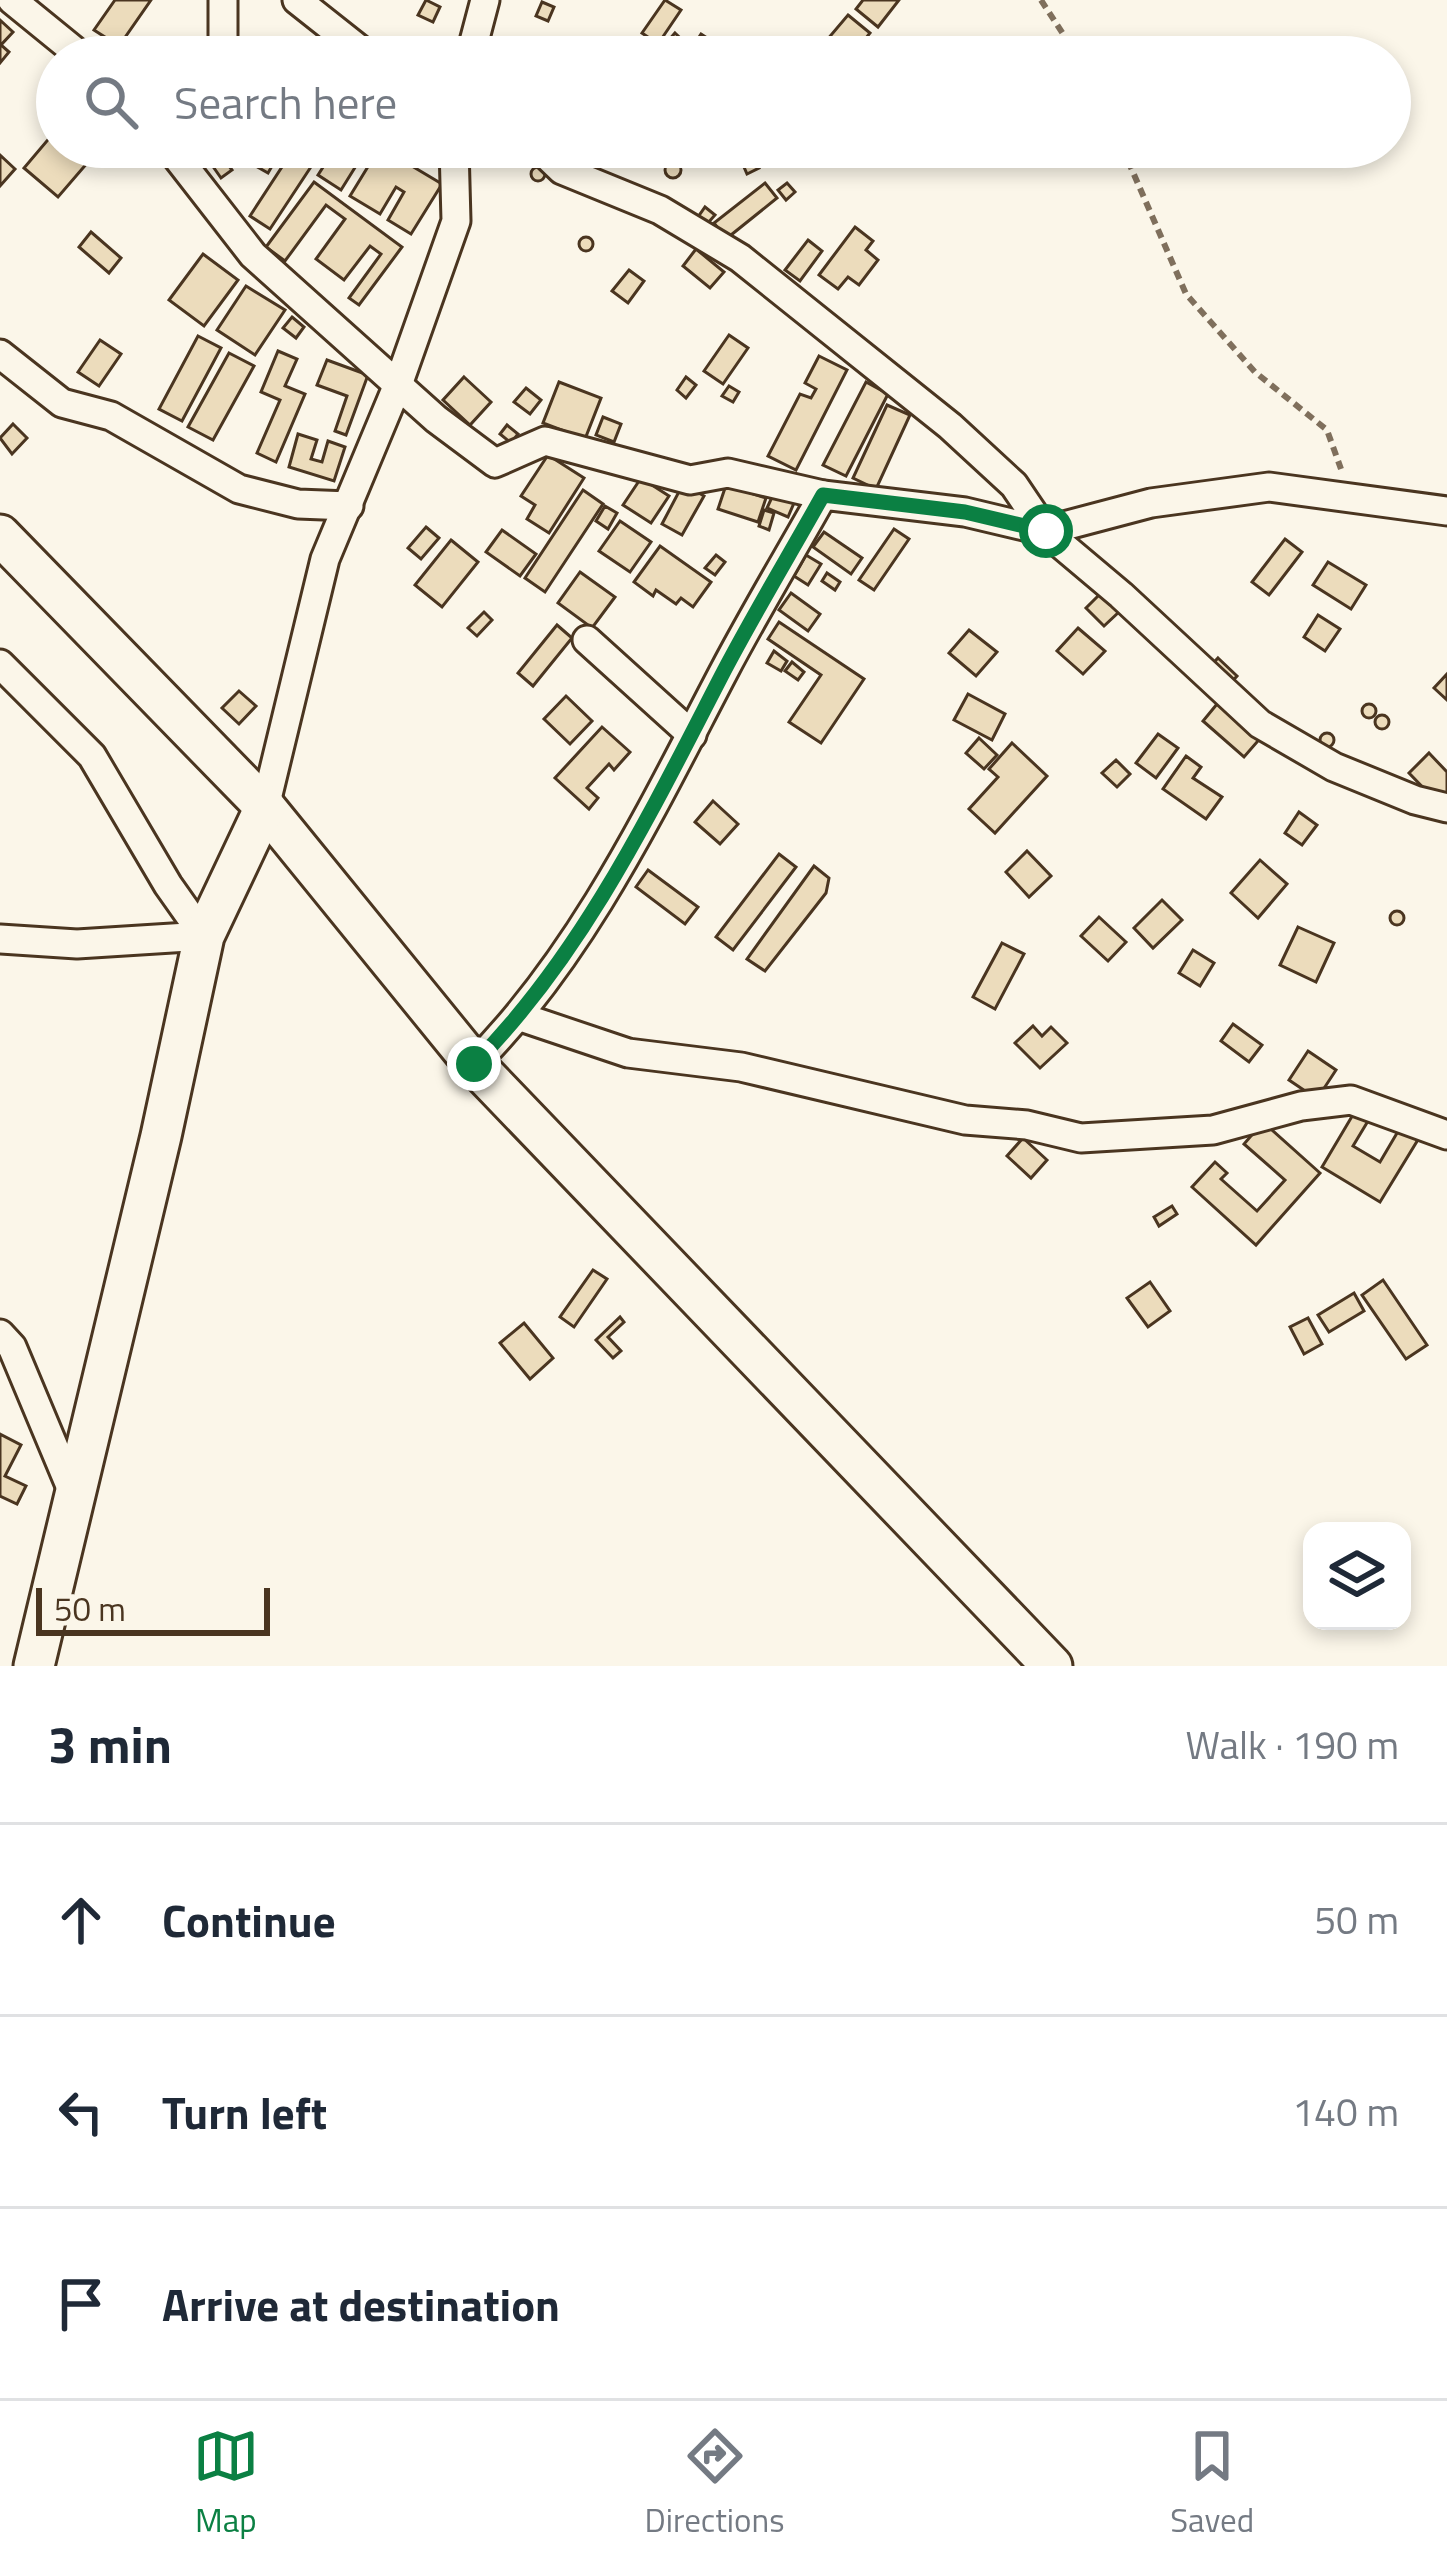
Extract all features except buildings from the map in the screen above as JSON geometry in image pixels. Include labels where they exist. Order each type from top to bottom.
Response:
[{"type":"main road","points":[[0,535],[265,807],[474,1064],[1052,1666]]},
{"type":"main road","points":[[34,1666],[204,936],[265,807]]},
{"type":"street","points":[[12,0],[56,36]]},
{"type":"street","points":[[223,0],[223,36]]},
{"type":"street","points":[[297,0],[342,36]]},
{"type":"street","points":[[476,36],[485,0]]},
{"type":"street","points":[[186,168],[254,255],[436,418],[495,463],[545,441],[690,480],[728,473],[823,495],[965,512],[1046,531],[1151,503],[1269,487],[1447,511]]},
{"type":"street","points":[[265,807],[325,560],[399,382],[456,221],[455,168]]},
{"type":"street","points":[[560,168],[660,210],[740,258],[950,425],[1014,485],[1046,531],[1260,724],[1334,766],[1415,800],[1447,808]]},
{"type":"street","points":[[0,354],[62,403],[111,416],[239,489],[298,504],[349,506]]},
{"type":"street","points":[[474,1064],[521,1017],[566,954],[823,495]]},
{"type":"street","points":[[587,640],[692,735]]},
{"type":"street","points":[[0,664],[92,756],[168,885],[204,936]]},
{"type":"street","points":[[0,939],[77,944],[204,936]]},
{"type":"street","points":[[521,1017],[628,1053],[741,1067],[964,1120],[1028,1125],[1081,1138],[1213,1130],[1301,1106],[1351,1100],[1447,1136]]},
{"type":"street","points":[[0,1334],[12,1347],[74,1495]]},
{"type":"path","points":[[1041,0],[1064,36]]},
{"type":"path","points":[[1131,168],[1186,294],[1255,372],[1327,430],[1352,501]]},
{"type":"route","points":[[474,1064],[521,1017],[566,954],[660,795],[823,495],[965,512],[1046,531]]}]
